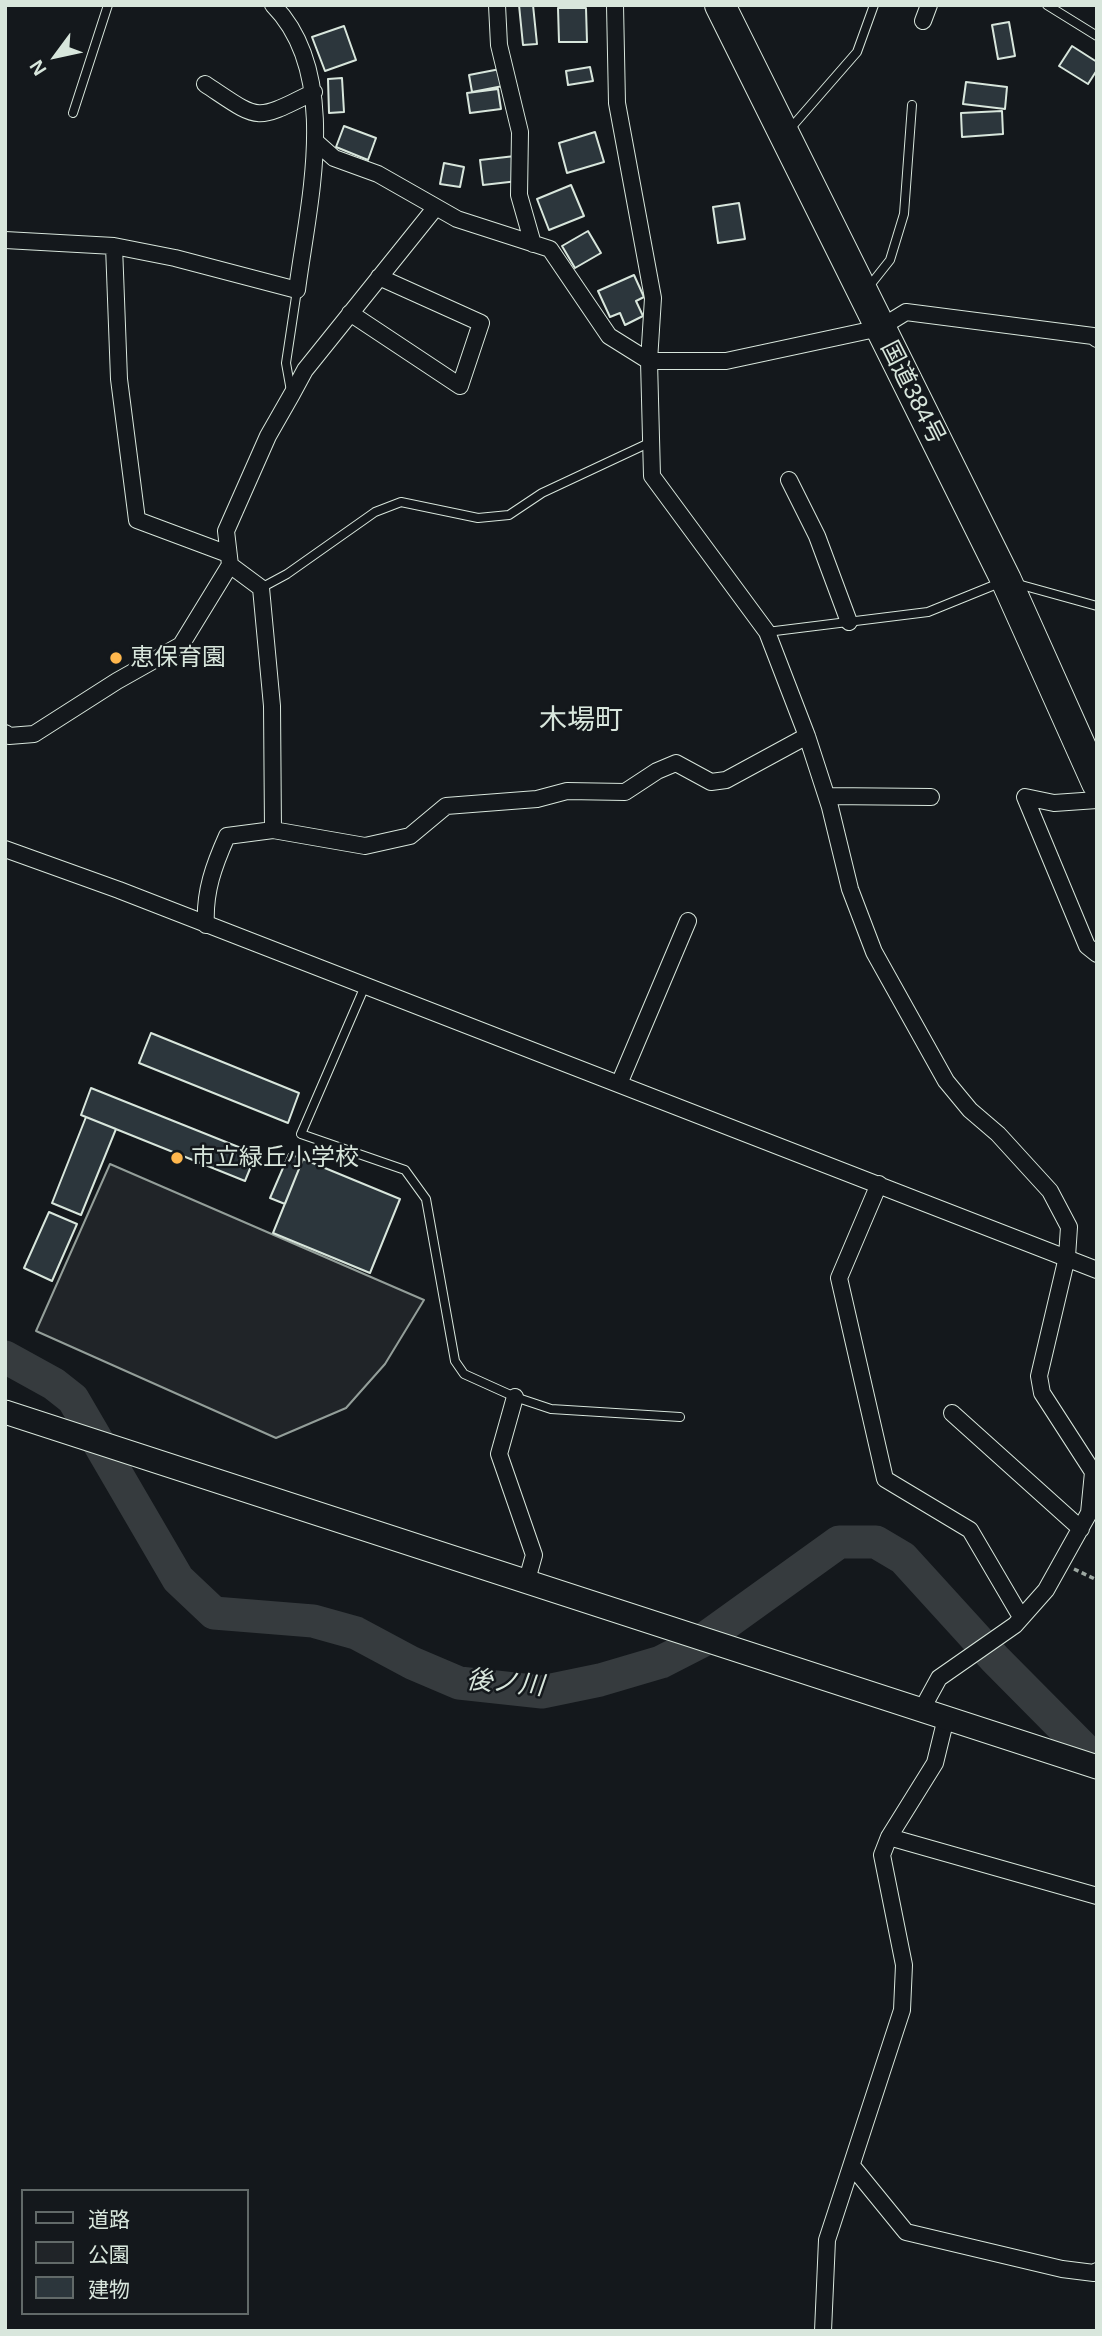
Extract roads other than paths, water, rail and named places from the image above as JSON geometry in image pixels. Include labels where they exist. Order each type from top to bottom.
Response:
[{"type":"highway","name":"国道384号","points":[[720,5],[1006,580],[1097,783]]},
{"type":"street","points":[[5,240],[114,246],[175,258],[297,290],[316,142],[314,92],[304,58],[282,14],[273,5]]},
{"type":"street","points":[[497,5],[499,45],[520,132],[519,195],[533,244]]},
{"type":"street","points":[[615,5],[617,103],[653,298],[649,361],[652,476],[767,632],[807,736],[827,796],[849,890],[874,952],[946,1081],[970,1110],[998,1134],[1050,1191],[1069,1227],[1067,1257],[1039,1376],[1042,1393],[1093,1472],[1089,1513],[1046,1590],[1021,1617],[939,1678],[922,1709]]},
{"type":"street","points":[[923,21],[929,5]]},
{"type":"street","points":[[205,84],[250,114],[269,115],[314,92]]},
{"type":"street","points":[[316,142],[334,158],[378,174],[457,219],[550,249],[609,336],[649,361],[726,361],[880,328],[906,312],[1096,333]]},
{"type":"street","points":[[5,733],[9,736],[34,734],[117,681],[181,645],[229,559],[226,531],[268,436],[305,370],[436,207]]},
{"type":"street","points":[[114,246],[119,379],[136,520],[229,559],[261,588],[272,706],[272,831]]},
{"type":"street","points":[[351,313],[460,386],[481,323],[379,277]]},
{"type":"street","points":[[789,480],[817,536],[849,622]]},
{"type":"street","points":[[206,925],[205,908],[212,869],[228,835],[272,831],[365,846],[410,836],[446,806],[537,799],[567,791],[625,792],[676,763],[711,782],[726,780],[807,736]]},
{"type":"street","points":[[827,796],[930,797]]},
{"type":"street","points":[[1097,800],[1054,803],[1025,797],[1087,946],[1097,954]]},
{"type":"street","points":[[5,849],[1097,1270]]},
{"type":"street","points":[[619,1084],[688,921]]},
{"type":"street","points":[[879,1184],[839,1278],[885,1479],[970,1530],[1021,1617]]},
{"type":"street","points":[[515,1398],[499,1454],[534,1555],[527,1580]]},
{"type":"street","points":[[5,1412],[1097,1767]]},
{"type":"street","points":[[952,1413],[1081,1529]]},
{"type":"street","points":[[823,2331],[827,2241],[902,2010],[904,1965],[882,1855],[888,1837],[935,1763],[946,1718]]},
{"type":"street","points":[[888,1837],[1097,1896]]},
{"type":"street","points":[[853,2167],[906,2232],[1062,2269],[1094,2273],[1097,2271]]},
{"type":"lane","points":[[73,113],[108,5]]},
{"type":"lane","points":[[784,135],[857,52],[874,5]]},
{"type":"lane","points":[[1048,5],[1097,36]]},
{"type":"lane","points":[[863,294],[890,260],[904,214],[912,105]]},
{"type":"lane","points":[[292,394],[286,363],[297,290]]},
{"type":"lane","points":[[261,588],[287,575],[375,512],[401,502],[478,519],[509,514],[542,493],[651,442]]},
{"type":"lane","points":[[767,632],[928,612],[1006,580],[1097,606]]},
{"type":"lane","points":[[365,986],[301,1134],[405,1170],[426,1199],[455,1361],[464,1374],[515,1398],[551,1409],[680,1417]]},
{"type":"waterway","name":"後ノ川","points":[[5,1357],[54,1384],[73,1399],[178,1579],[214,1613],[313,1621],[356,1633],[412,1663],[459,1683],[542,1692],[600,1680],[661,1662],[700,1642],[839,1542],[876,1542],[903,1558],[995,1659],[1097,1762]]},
{"type":"place","name":"恵保育園","points":[[116,658]]},
{"type":"place","name":"市立緑丘小学校","points":[[177,1158]]},
{"type":"district","name":"木場町","points":[[581,721]]}]
